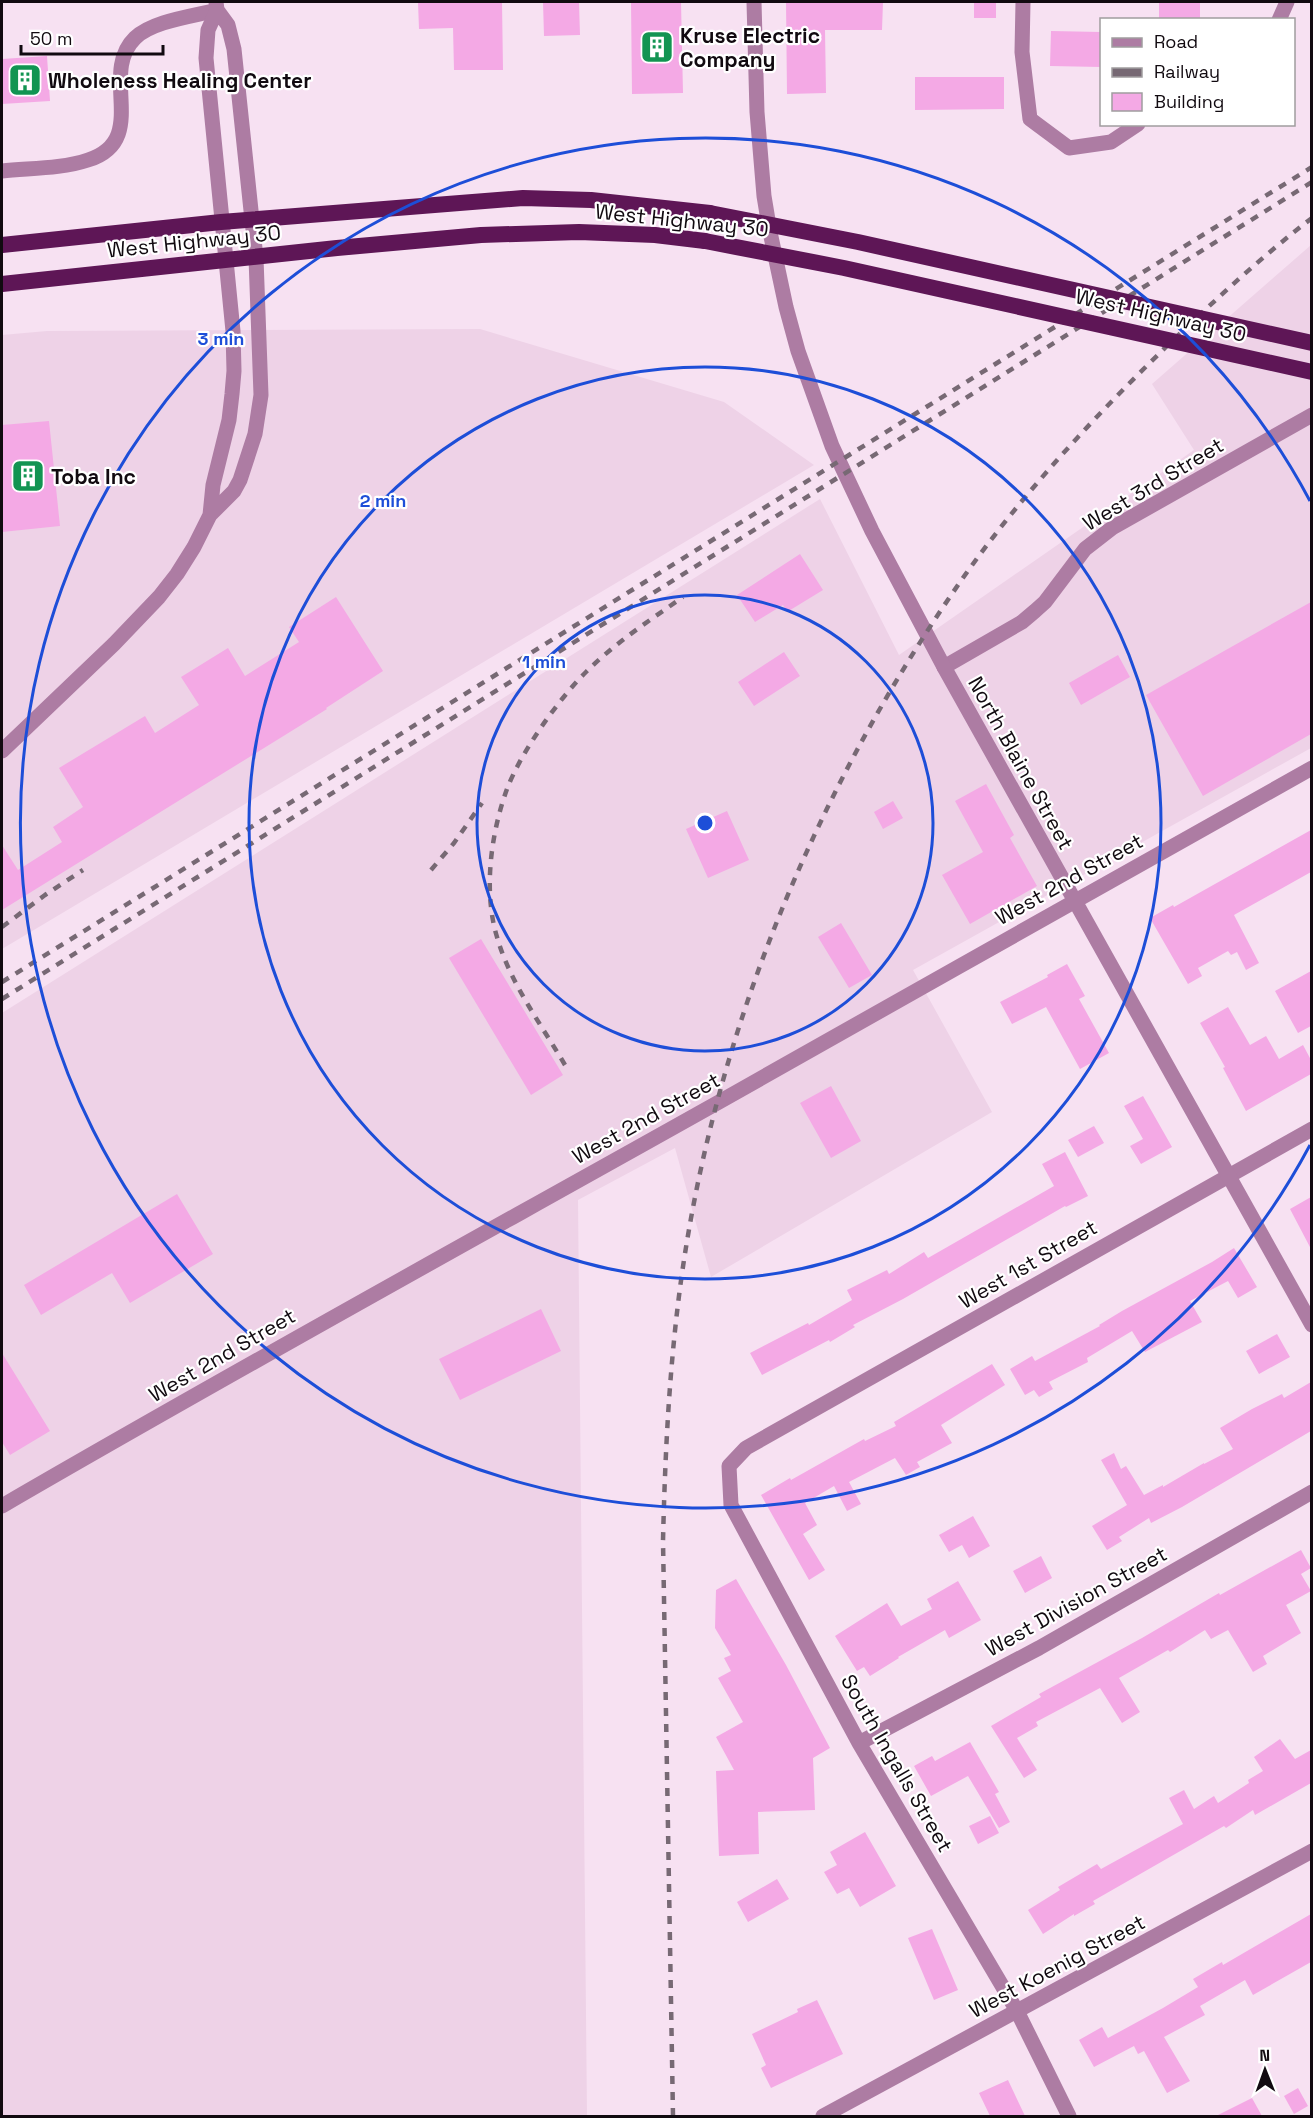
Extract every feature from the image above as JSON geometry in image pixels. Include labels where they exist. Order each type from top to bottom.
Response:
[{"type":"highway","name":"West Highway 30","points":[[2,245],[252,219],[523,198],[591,200],[710,213],[870,244],[1311,343]]},
{"type":"highway","name":"West Highway 30","points":[[2,284],[348,247],[534,232],[622,234],[705,241],[844,268],[1311,372]]},
{"type":"street","name":"North Blaine Street","points":[[754,2],[757,112],[763,187],[770,232],[784,296],[805,373],[838,461],[944,667],[1311,1324]]},
{"type":"street","points":[[1023,2],[1022,52],[1030,119],[1069,148],[1111,142],[1135,126]]},
{"type":"street","points":[[1280,18],[1287,2]]},
{"type":"street","points":[[2,171],[69,165],[90,160],[106,152],[119,133],[122,117],[121,63],[134,39],[145,30],[217,6]]},
{"type":"street","points":[[2,751],[114,644],[159,597],[194,547],[210,515],[234,490],[249,456],[260,415],[262,376],[256,258],[234,49],[228,25],[217,6]]},
{"type":"street","points":[[210,515],[213,485],[229,420],[234,371],[233,331],[206,58],[208,30],[217,6]]},
{"type":"street","name":"West 3rd Street","points":[[944,667],[1022,622],[1045,602],[1085,549],[1112,528],[1311,416]]},
{"type":"street","name":"West 2nd Street","points":[[2,1506],[309,1330],[1311,768]]},
{"type":"street","name":"West 1st Street","points":[[766,1437],[1311,1129]]},
{"type":"street","name":"South Ingalls Street","points":[[766,1437],[746,1448],[729,1466],[731,1505],[860,1743],[1017,2011],[1069,2116]]},
{"type":"street","name":"West Division Street","points":[[860,1743],[1039,1648],[1311,1492]]},
{"type":"street","name":"West Koenig Street","points":[[823,2116],[1311,1851]]},
{"type":"shaded area","points":[[1311,245],[1311,748],[913,970],[992,1112],[711,1277],[675,1148],[578,1200],[587,2116],[2,2116],[2,1013],[820,499],[899,655],[1194,450],[1152,384]]},
{"type":"shaded area","points":[[480,329],[724,402],[814,465],[2,949],[2,335],[47,331]]},
{"type":"building","points":[[418,2],[502,2],[503,70],[454,70],[453,28],[419,29]]},
{"type":"building","points":[[543,2],[579,2],[580,35],[544,36]]},
{"type":"building","name":"Kruse Electric Company","points":[[631,2],[681,2],[683,93],[632,94]]},
{"type":"building","points":[[786,2],[883,2],[882,30],[825,30],[826,93],[787,94]]},
{"type":"building","points":[[974,2],[996,2],[996,18],[974,18]]},
{"type":"building","points":[[1159,2],[1200,2],[1200,18],[1159,18]]},
{"type":"building","points":[[1051,31],[1100,32],[1100,67],[1050,66]]},
{"type":"building","name":"Wholeness Healing Center","points":[[47,56],[50,101],[2,104],[2,59]]},
{"type":"building","points":[[915,77],[1004,77],[1004,109],[915,110]]},
{"type":"building","name":"Toba Inc","points":[[49,421],[60,526],[2,532],[2,425]]},
{"type":"building","points":[[800,554],[823,590],[787,612],[783,605],[755,622],[737,595]]},
{"type":"building","points":[[336,597],[383,671],[327,709],[2,910],[2,845],[18,870],[62,842],[53,827],[83,807],[59,768],[145,716],[155,733],[199,705],[181,677],[228,648],[245,676],[299,642],[289,627]]},
{"type":"building","points":[[1311,602],[1311,734],[1203,796],[1146,695]]},
{"type":"building","points":[[784,652],[800,676],[754,706],[738,682]]},
{"type":"building","points":[[1118,655],[1130,677],[1081,705],[1069,683]]},
{"type":"building","points":[[986,784],[1014,835],[1010,838],[1037,886],[970,924],[942,875],[983,852],[955,801]]},
{"type":"building","points":[[893,801],[903,818],[883,829],[874,812]]},
{"type":"building","points":[[727,811],[749,860],[708,878],[686,829]]},
{"type":"building","points":[[1311,830],[1311,872],[1234,915],[1259,963],[1246,970],[1237,952],[1231,955],[1228,951],[1198,968],[1202,976],[1188,984],[1150,918],[1173,905],[1174,907]]},
{"type":"building","points":[[841,923],[872,975],[849,988],[818,937]]},
{"type":"building","points":[[481,939],[563,1075],[531,1095],[449,958]]},
{"type":"building","points":[[1067,964],[1085,996],[1079,999],[1109,1053],[1080,1069],[1046,1007],[1012,1024],[1000,1002],[1048,977],[1047,975]]},
{"type":"building","points":[[1311,971],[1311,1026],[1298,1033],[1275,991]]},
{"type":"building","points":[[1228,1007],[1250,1045],[1266,1036],[1279,1059],[1303,1045],[1311,1060],[1311,1074],[1246,1111],[1200,1023]]},
{"type":"building","points":[[831,1086],[861,1141],[831,1158],[800,1103]]},
{"type":"building","points":[[1143,1096],[1172,1147],[1141,1164],[1130,1146],[1143,1139],[1124,1106]]},
{"type":"building","points":[[1094,1126],[1104,1143],[1078,1157],[1068,1140]]},
{"type":"building","points":[[1065,1152],[1088,1196],[1065,1206],[903,1299],[853,1325],[855,1327],[830,1342],[829,1340],[762,1375],[750,1353],[808,1323],[809,1325],[852,1300],[847,1290],[887,1270],[889,1274],[924,1252],[928,1258],[1054,1186],[1042,1164]]},
{"type":"building","points":[[177,1194],[213,1254],[130,1303],[112,1273],[41,1315],[24,1285]]},
{"type":"building","points":[[1311,1197],[1311,1249],[1290,1209]]},
{"type":"building","points":[[1234,1248],[1257,1287],[1238,1298],[1228,1281],[1190,1301],[1202,1322],[1145,1352],[1132,1331],[1087,1358],[1088,1362],[1049,1382],[1053,1389],[1039,1397],[1034,1390],[1025,1395],[1010,1369],[1032,1356],[1035,1361],[1100,1326],[1122,1311]]},
{"type":"building","points":[[541,1309],[561,1351],[460,1400],[439,1359]]},
{"type":"building","points":[[1277,1334],[1290,1357],[1259,1374],[1246,1351]]},
{"type":"building","points":[[2,1353],[50,1431],[10,1455],[2,1442]]},
{"type":"building","points":[[992,1364],[1005,1385],[941,1425],[952,1443],[917,1462],[920,1467],[906,1475],[895,1458],[849,1482],[861,1504],[847,1511],[834,1486],[805,1503],[817,1525],[803,1534],[825,1570],[809,1580],[761,1495],[864,1439],[865,1441],[896,1426],[894,1422]]},
{"type":"building","points":[[1311,1382],[1311,1431],[1182,1507],[1151,1523],[1149,1518],[1119,1537],[1122,1541],[1107,1550],[1092,1526],[1127,1505],[1101,1460],[1114,1453],[1121,1469],[1126,1466],[1144,1495],[1233,1449],[1220,1428],[1252,1409],[1282,1394],[1284,1398]]},
{"type":"building","points":[[973,1516],[990,1546],[969,1558],[962,1545],[949,1552],[939,1535]]},
{"type":"building","points":[[1301,1550],[1311,1568],[1301,1574],[1311,1591],[1286,1605],[1301,1633],[1263,1656],[1267,1664],[1253,1672],[1228,1630],[1211,1639],[1205,1630],[1170,1652],[1168,1650],[1119,1678],[1140,1712],[1122,1723],[1100,1688],[1036,1722],[1038,1726],[1017,1738],[1037,1770],[1024,1778],[991,1726],[1041,1697],[1039,1694],[1219,1593],[1220,1595]]},
{"type":"building","points":[[1041,1556],[1052,1578],[1025,1593],[1013,1571]]},
{"type":"building","points":[[736,1579],[786,1665],[830,1748],[813,1758],[815,1810],[758,1812],[759,1854],[719,1856],[716,1771],[734,1770],[716,1737],[743,1722],[718,1678],[731,1671],[724,1658],[731,1655],[715,1628],[716,1590]]},
{"type":"building","points":[[958,1581],[981,1620],[949,1638],[945,1630],[870,1676],[864,1667],[857,1671],[835,1636],[887,1603],[901,1626],[932,1609],[927,1599]]},
{"type":"building","points":[[1280,1739],[1295,1759],[1311,1750],[1311,1783],[1255,1815],[1253,1810],[1226,1828],[1224,1826],[1093,1901],[1095,1904],[1074,1916],[1074,1914],[1043,1934],[1028,1910],[1060,1890],[1058,1887],[1097,1864],[1101,1869],[1183,1824],[1169,1798],[1184,1790],[1194,1809],[1214,1796],[1218,1803],[1249,1783],[1248,1780],[1263,1771],[1254,1757]]},
{"type":"building","points":[[970,1742],[999,1792],[995,1794],[1010,1822],[999,1828],[968,1776],[931,1796],[914,1766],[932,1756],[935,1761]]},
{"type":"building","points":[[990,1816],[999,1833],[978,1844],[969,1826]]},
{"type":"building","points":[[865,1832],[896,1886],[860,1907],[849,1888],[837,1894],[824,1872],[837,1865],[830,1852]]},
{"type":"building","points":[[777,1879],[789,1899],[748,1922],[737,1902]]},
{"type":"building","points":[[1311,1914],[1311,1962],[1253,1995],[1245,1980],[1200,2006],[1205,2015],[1164,2037],[1190,2081],[1167,2093],[1144,2051],[1138,2054],[1134,2046],[1094,2067],[1079,2040],[1102,2027],[1108,2038],[1198,1987],[1193,1979],[1222,1962],[1223,1965]]},
{"type":"building","points":[[932,1929],[958,1990],[934,2000],[908,1938]]},
{"type":"building","points":[[817,2000],[843,2054],[771,2088],[761,2068],[766,2065],[752,2034],[798,2012],[797,2009]]},
{"type":"building","points":[[1008,2080],[1025,2116],[990,2116],[979,2093]]},
{"type":"building","points":[[1298,2088],[1308,2106],[1294,2114],[1284,2096]]},
{"type":"building","points":[[1252,2098],[1262,2116],[1216,2116]]},
{"type":"railway","points":[[2,982],[1312,167]]},
{"type":"railway","points":[[2,999],[1312,182]]},
{"type":"railway","points":[[673,2116],[663,1541],[668,1414],[680,1288],[696,1193],[718,1098],[746,1006],[780,915],[819,826],[863,739],[912,656],[965,575],[1036,484],[1114,399],[1220,296],[1312,218]]},
{"type":"railway","points":[[565,1065],[518,987],[497,937],[490,901],[490,882],[493,843],[501,806],[521,759],[541,727],[564,697],[609,651],[683,597]]},
{"type":"railway","points":[[431,870],[454,843],[482,803]]},
{"type":"railway","points":[[2,927],[83,870]]},
{"type":"place","name":"Kruse Electric Company","points":[[657,47]]},
{"type":"place","name":"Wholeness Healing Center","points":[[25,80]]},
{"type":"place","name":"Toba Inc","points":[[28,476]]}]
